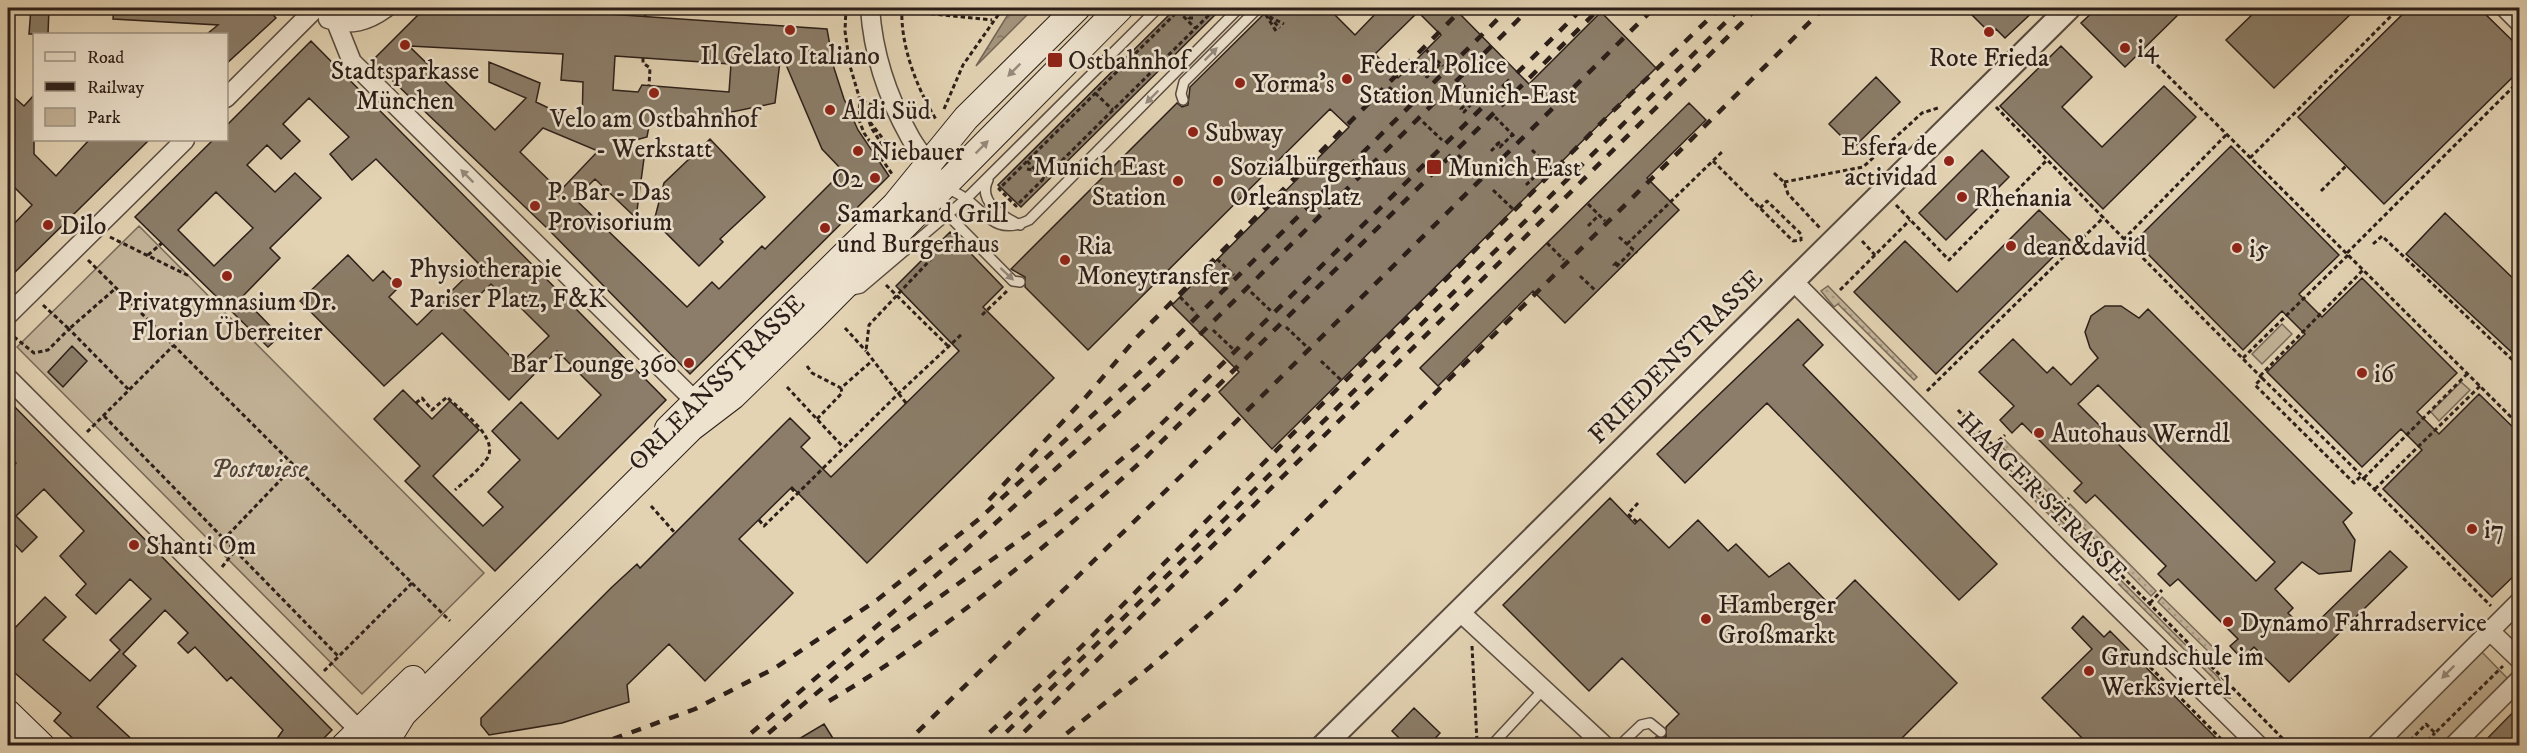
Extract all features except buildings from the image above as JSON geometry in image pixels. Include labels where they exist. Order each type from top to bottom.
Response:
[{"type":"main road","name":"ORLEANSSTRASSE","points":[[383,746],[403,714],[691,428],[702,407],[733,396],[837,294],[916,188],[928,163],[966,118],[1077,8]]},
{"type":"main road","name":"ORLEANSSTRASSE","points":[[357,741],[528,570],[702,407],[797,302],[916,188],[1120,8]]},
{"type":"main road","points":[[8,714],[42,746]]},
{"type":"street","points":[[228,96],[313,9],[336,22],[354,23],[372,18],[386,8]]},
{"type":"street","points":[[865,8],[870,8],[875,51],[887,86],[911,138],[928,163],[916,188]]},
{"type":"street","name":"FRIEDENSTRASSE","points":[[1327,744],[1791,280],[2069,8]]},
{"type":"street","points":[[2505,8],[2520,22]]},
{"type":"street","points":[[336,22],[352,62],[702,407]]},
{"type":"street","points":[[8,315],[184,141]]},
{"type":"street","name":"HAAGER STRASSE","points":[[1791,280],[2259,746]]},
{"type":"street","points":[[8,378],[312,684],[357,741]]},
{"type":"street","points":[[2375,746],[2520,602]]},
{"type":"street","points":[[1459,610],[1605,746]]},
{"type":"street","points":[[2490,631],[2517,657]]},
{"type":"street","points":[[2453,746],[2520,679]]},
{"type":"lane","name":"ORLEANSSTRASSE","points":[[837,294],[861,288],[967,198],[1158,8]]},
{"type":"lane","points":[[916,188],[958,192],[996,225],[1008,227],[1020,225],[1048,203],[1239,8]]},
{"type":"lane","points":[[1184,100],[1181,94],[1184,82],[1263,12]]},
{"type":"lane","points":[[990,175],[984,188],[986,199],[1009,220],[1020,225]]},
{"type":"lane","points":[[916,188],[947,213],[1016,284]]},
{"type":"lane","points":[[784,330],[797,302]]},
{"type":"lane","points":[[702,407],[769,344]]},
{"type":"lane","points":[[1491,746],[1543,690]]},
{"type":"lane","points":[[1619,746],[1641,725],[1650,723],[1661,732]]},
{"type":"path","points":[[645,17],[646,8]]},
{"type":"path","points":[[846,8],[845,31],[850,66],[860,100],[872,129],[883,146]]},
{"type":"path","points":[[870,8],[902,9],[992,20]]},
{"type":"path","points":[[902,9],[903,33],[914,73],[922,95],[940,125],[963,64],[992,20],[1003,8]]},
{"type":"path","points":[[1195,28],[1179,9],[999,189],[1016,206],[1216,8]]},
{"type":"path","points":[[2250,158],[2399,8]]},
{"type":"path","points":[[1188,19],[1191,12]]},
{"type":"path","points":[[1263,12],[1284,24]]},
{"type":"path","points":[[1263,12],[1280,28]]},
{"type":"path","points":[[1263,12],[1276,31]]},
{"type":"path","points":[[1188,19],[1196,18]]},
{"type":"path","points":[[1426,50],[1442,65],[1427,77],[1424,75],[1428,71]]},
{"type":"path","points":[[643,58],[643,63],[650,68],[650,86]]},
{"type":"path","points":[[2157,65],[2520,426]]},
{"type":"path","points":[[2243,358],[2520,80]]},
{"type":"path","points":[[1462,84],[1478,100],[1464,112],[1461,109],[1464,106]]},
{"type":"path","points":[[1389,87],[1406,104]]},
{"type":"path","points":[[1095,93],[1113,110]]},
{"type":"path","points":[[1982,93],[2261,377],[2494,608]]},
{"type":"path","points":[[860,100],[885,110]]},
{"type":"path","points":[[860,100],[859,120],[864,133],[916,188]]},
{"type":"path","points":[[1784,182],[1863,166],[1922,113],[1934,108]]},
{"type":"path","points":[[1491,151],[1496,146],[1500,142],[1497,144],[1500,147],[1514,135],[1495,117]]},
{"type":"path","points":[[870,122],[876,126],[887,144]]},
{"type":"path","points":[[1423,122],[1442,140]]},
{"type":"path","points":[[2124,239],[2226,135]]},
{"type":"path","points":[[1532,150],[1552,170]]},
{"type":"path","points":[[1627,244],[1723,151]]},
{"type":"path","points":[[1458,155],[1477,174]]},
{"type":"path","points":[[1882,191],[1949,260],[2047,160]]},
{"type":"path","points":[[1027,161],[1035,176]]},
{"type":"path","points":[[1713,161],[1793,241],[1801,240]]},
{"type":"path","points":[[1526,185],[1547,165]]},
{"type":"path","points":[[2321,191],[2346,166]]},
{"type":"path","points":[[1027,169],[1033,170],[1044,178]]},
{"type":"path","points":[[1774,172],[1784,182],[1788,194],[1820,228]]},
{"type":"path","points":[[1493,190],[1513,209]]},
{"type":"path","points":[[1760,207],[1767,201],[1801,234]]},
{"type":"path","points":[[1588,204],[1605,221]]},
{"type":"path","points":[[1588,226],[1599,215]]},
{"type":"path","points":[[1914,403],[2104,216]]},
{"type":"path","points":[[1840,290],[1910,220]]},
{"type":"path","points":[[95,229],[189,276]]},
{"type":"path","points":[[2373,244],[2382,236],[2520,367]]},
{"type":"path","points":[[1617,262],[1614,265],[1616,267],[1635,252],[1619,237]]},
{"type":"path","points":[[148,255],[162,243]]},
{"type":"path","points":[[1547,243],[1564,261]]},
{"type":"path","points":[[76,248],[450,621]]},
{"type":"path","points":[[866,351],[869,324],[932,258]]},
{"type":"path","points":[[1217,259],[1234,275]]},
{"type":"path","points":[[2363,270],[2255,385],[2354,483],[2467,374]]},
{"type":"path","points":[[1580,276],[1596,291]]},
{"type":"path","points":[[982,315],[1016,284]]},
{"type":"path","points":[[886,285],[949,347]]},
{"type":"path","points":[[8,332],[34,353],[48,350],[116,288]]},
{"type":"path","points":[[1251,292],[1271,311]]},
{"type":"path","points":[[30,293],[129,390]]},
{"type":"path","points":[[1180,297],[1196,313]]},
{"type":"path","points":[[1286,327],[1306,346]]},
{"type":"path","points":[[845,328],[906,403]]},
{"type":"path","points":[[1213,330],[1233,349]]},
{"type":"path","points":[[759,520],[764,526],[963,333]]},
{"type":"path","points":[[74,445],[173,346]]},
{"type":"path","points":[[840,388],[873,360]]},
{"type":"path","points":[[1321,361],[1341,380]]},
{"type":"path","points":[[807,366],[813,373],[840,388],[842,393],[817,419]]},
{"type":"path","points":[[2375,489],[2480,386]]},
{"type":"path","points":[[787,387],[844,448]]},
{"type":"path","points":[[416,403],[422,398],[432,410],[447,397],[488,437],[490,447],[486,461],[455,490]]},
{"type":"path","points":[[1958,410],[2290,746]]},
{"type":"path","points":[[104,416],[338,656]]},
{"type":"path","points":[[1993,446],[2005,435]]},
{"type":"path","points":[[223,540],[294,466]]},
{"type":"path","points":[[791,488],[797,494]]},
{"type":"path","points":[[2057,510],[2069,498]]},
{"type":"path","points":[[1637,522],[1629,514],[1638,503]]},
{"type":"path","points":[[651,506],[675,533]]},
{"type":"path","points":[[312,684],[412,583]]},
{"type":"path","points":[[2150,603],[2162,590]]},
{"type":"path","points":[[1472,645],[1478,746]]},
{"type":"path","points":[[2214,667],[2226,653]]},
{"type":"path","points":[[2411,739],[2420,746],[2517,657]]},
{"type":"path","points":[[2405,746],[2426,724],[2435,734]]},
{"type":"green space","name":"Postwiese","points":[[139,226],[484,573],[362,694],[17,347]]},
{"type":"green space","points":[[1828,286],[1917,377],[1914,380],[1838,304],[1834,307],[1821,291]]},
{"type":"green space","points":[[2282,324],[2292,334],[2262,364],[2252,354]]},
{"type":"green space","points":[[2461,382],[2470,390],[2439,421],[2431,412]]},
{"type":"green space","points":[[1974,434],[2218,677],[2230,698],[2225,697],[2214,679],[1974,440]]},
{"type":"green space","points":[[2005,440],[2063,498],[2059,503],[2000,445]]},
{"type":"green space","points":[[2070,504],[2156,591],[2151,596],[2065,509]]},
{"type":"green space","points":[[2162,597],[2220,654],[2216,659],[2158,602]]},
{"type":"green space","points":[[2479,649],[2510,681],[2446,745],[2382,746]]},
{"type":"water","points":[[1012,8],[1034,8],[976,66]]},
{"type":"railway","points":[[989,500],[1085,398],[1138,336],[1463,8]]},
{"type":"railway","points":[[594,746],[695,709],[775,668],[877,600],[979,519],[1153,360],[1509,8]]},
{"type":"railway","points":[[736,746],[960,555],[1152,382],[1530,8]]},
{"type":"railway","points":[[753,746],[889,633],[1056,514],[1148,437],[1583,8]]},
{"type":"railway","points":[[829,701],[912,648],[952,619],[1031,557],[1143,460],[1600,8]]},
{"type":"railway","points":[[903,746],[1181,476],[1654,8]]},
{"type":"railway","points":[[975,746],[1079,649],[1611,113],[1720,8]]},
{"type":"railway","points":[[992,746],[1226,518],[1740,8]]},
{"type":"railway","points":[[1010,746],[1757,8]]},
{"type":"railway","points":[[1051,746],[1150,667],[1226,600],[1824,8]]},
{"type":"place","name":"Il Gelato Italiano","points":[[790,30]]},
{"type":"place","name":"Rote Frieda","points":[[1989,32]]},
{"type":"place","name":"Stadtsparkasse München","points":[[405,45]]},
{"type":"place","name":"i4","points":[[2125,48]]},
{"type":"place","name":"Ostbahnhof","points":[[1055,60]]},
{"type":"place","name":"Federal Police Station Munich-East","points":[[1347,79]]},
{"type":"place","name":"Yorma's","points":[[1240,83]]},
{"type":"place","name":"Velo am Ostbahnhof - Werkstatt","points":[[654,93]]},
{"type":"place","name":"Aldi Süd","points":[[830,110]]},
{"type":"place","name":"Subway","points":[[1193,132]]},
{"type":"place","name":"Niebauer","points":[[858,151]]},
{"type":"place","name":"Esfera de actividad","points":[[1949,161]]},
{"type":"place","name":"Munich East","points":[[1434,167]]},
{"type":"place","name":"O2","points":[[875,178]]},
{"type":"place","name":"Munich East Station","points":[[1178,181]]},
{"type":"place","name":"Sozialbürgerhaus Orleansplatz","points":[[1218,181]]},
{"type":"place","name":"Rhenania","points":[[1962,197]]},
{"type":"place","name":"P. Bar - Das Provisorium","points":[[535,206]]},
{"type":"place","name":"Dilo","points":[[48,225]]},
{"type":"place","name":"Samarkand Grill und Burgerhaus","points":[[825,228]]},
{"type":"place","name":"dean&david","points":[[2011,246]]},
{"type":"place","name":"i5","points":[[2237,248]]},
{"type":"place","name":"Ria Moneytransfer","points":[[1065,260]]},
{"type":"place","name":"Privatgymnasium Dr. Florian Überreiter","points":[[227,276]]},
{"type":"place","name":"Physiotherapie Pariser Platz, F&K","points":[[397,283]]},
{"type":"place","name":"Bar Lounge 360","points":[[689,363]]},
{"type":"place","name":"i6","points":[[2362,373]]},
{"type":"place","name":"Autohaus Werndl","points":[[2039,433]]},
{"type":"place","name":"i7","points":[[2472,529]]},
{"type":"place","name":"Shanti Om","points":[[134,545]]},
{"type":"place","name":"Hamberger Großmarkt","points":[[1706,619]]},
{"type":"place","name":"Dynamo Fahrradservice","points":[[2228,622]]},
{"type":"place","name":"Grundschule im Werksviertel","points":[[2089,671]]}]
